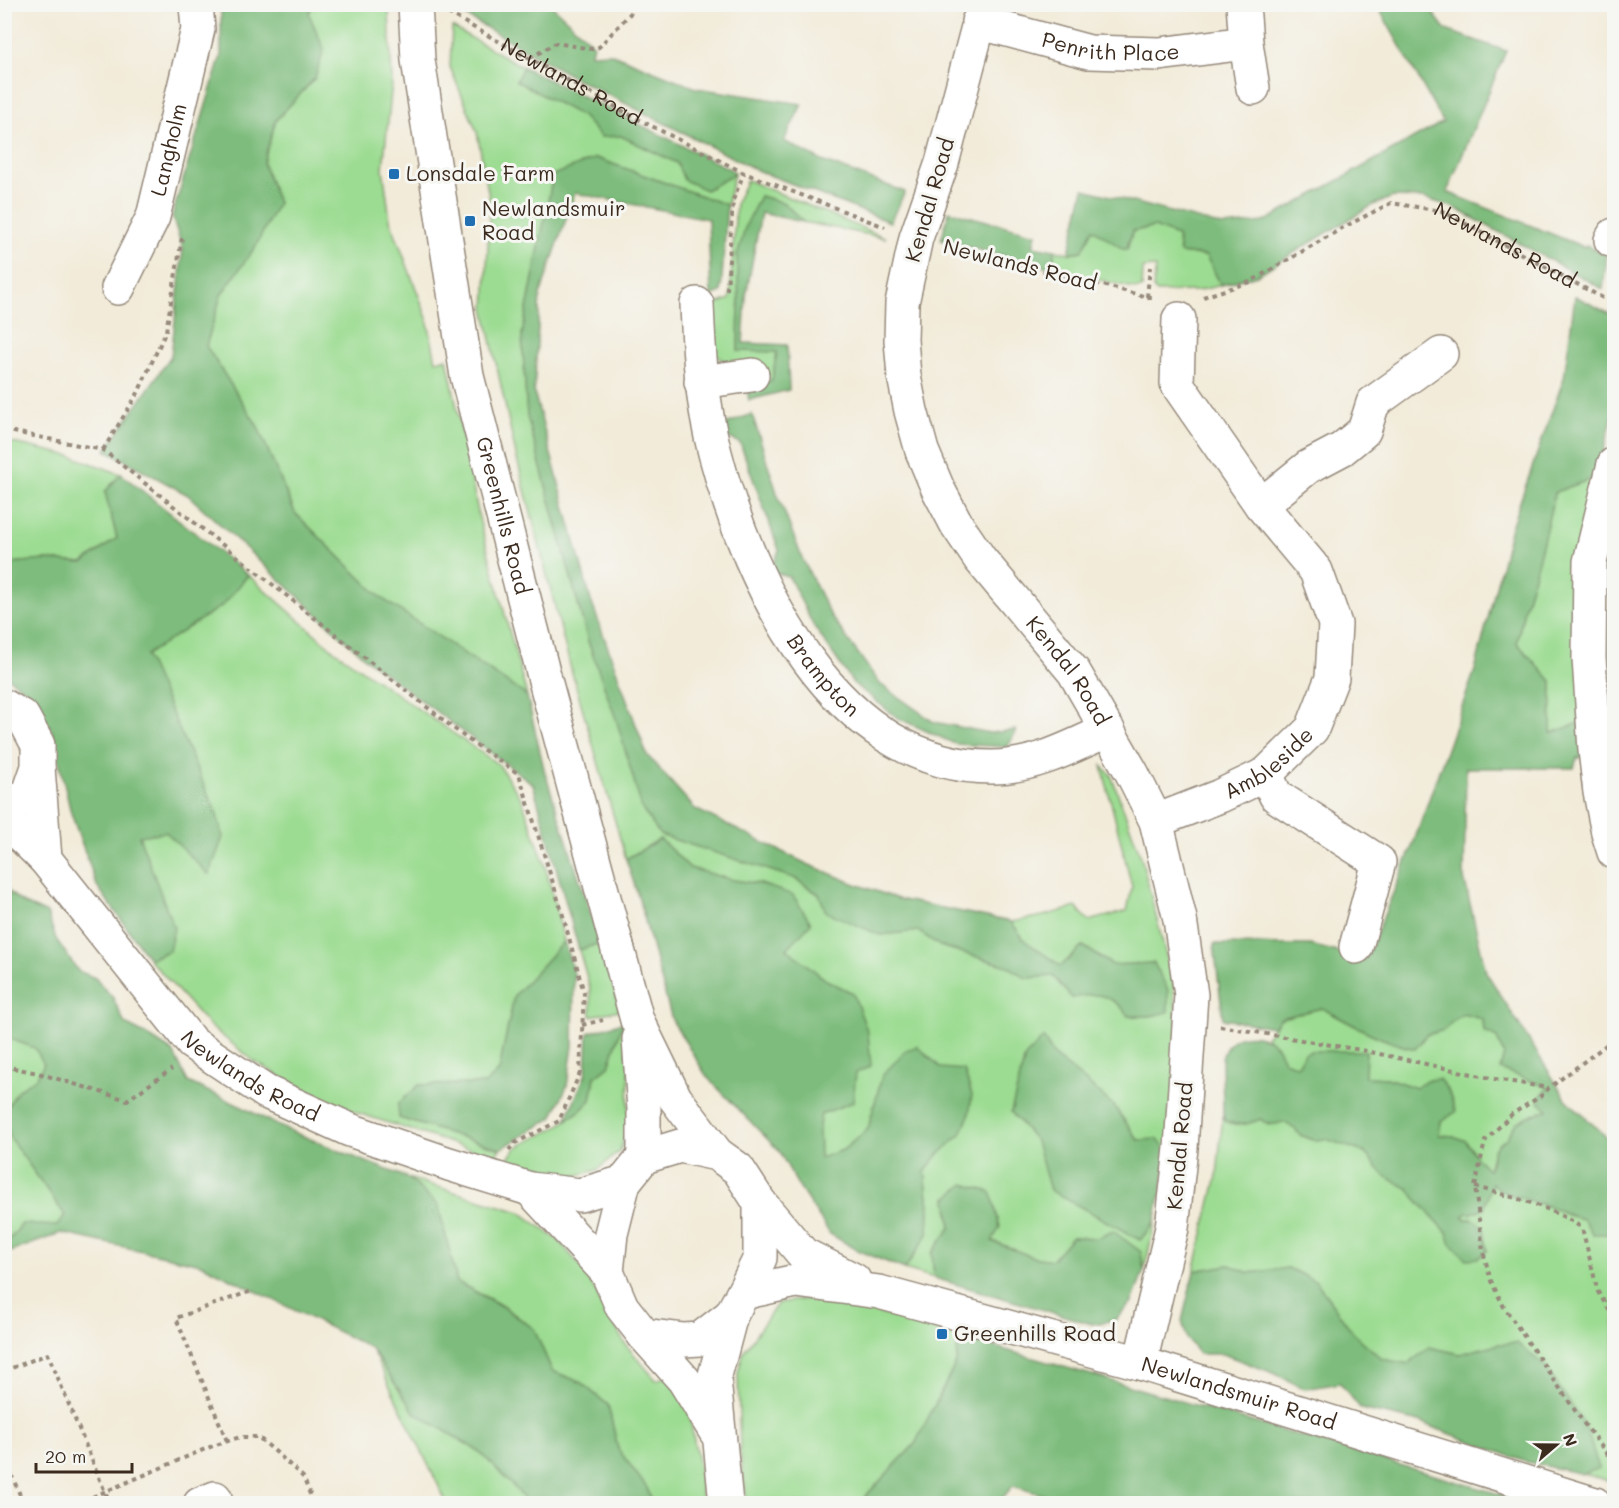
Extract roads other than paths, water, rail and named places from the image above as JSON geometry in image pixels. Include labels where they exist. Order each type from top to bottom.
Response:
[{"type":"street","name":"Langholm","points":[[118,288],[153,217],[198,29],[196,4]]},
{"type":"street","points":[[1243,4],[1253,88]]},
{"type":"street","name":"Greenhills Road","points":[[429,7],[418,60],[467,376],[544,680],[637,1020],[675,1098],[717,1155]]},
{"type":"street","name":"Penrith Place","points":[[981,13],[1089,52],[1159,54],[1246,43]]},
{"type":"street","name":"Kendal Road","points":[[981,13],[942,163],[916,238],[902,303],[901,340],[904,376],[922,451],[957,525],[980,559],[1074,672],[1132,772],[1156,821],[1180,919],[1191,995],[1182,1137],[1172,1227],[1140,1363]]},
{"type":"street","name":"Brampton","points":[[697,304],[701,382],[714,451],[729,503],[748,553],[771,601],[799,646],[845,704],[885,736],[910,750],[937,760],[965,766],[994,768],[1023,764],[1050,756],[1108,730]]},
{"type":"street","name":"Ambleside","points":[[1156,821],[1220,796],[1266,774],[1312,729],[1332,678],[1335,624],[1316,571],[1261,505],[1178,384],[1177,305]]},
{"type":"street","points":[[1261,505],[1308,467],[1342,449],[1364,431],[1373,403],[1442,354]]},
{"type":"street","points":[[701,382],[752,375]]},
{"type":"street","points":[[1614,464],[1590,562],[1589,658],[1600,792],[1614,852]]},
{"type":"street","points":[[4,705],[23,717],[38,745],[45,860]]},
{"type":"street","points":[[4,812],[29,793],[38,767]]},
{"type":"street","points":[[1266,774],[1276,796],[1379,862],[1356,947]]},
{"type":"street","name":"Newlands Road","points":[[4,819],[45,860],[192,1043],[266,1092],[350,1130],[530,1189],[580,1195],[624,1182]]},
{"type":"street","name":"Greenhills Road","points":[[637,1020],[644,1109],[644,1157]]},
{"type":"street","points":[[719,1436],[684,1380],[622,1307],[607,1272],[611,1234],[624,1182],[644,1157],[680,1146],[717,1155],[738,1169],[760,1203],[760,1257],[737,1304],[714,1379],[726,1503]]},
{"type":"street","name":"Newlands Road","points":[[530,1189],[607,1272]]},
{"type":"street","name":"Newlandsmuir Road","points":[[760,1203],[803,1254],[879,1292]]},
{"type":"street","name":"Newlandsmuir Road","points":[[737,1304],[796,1281],[879,1292],[1140,1363],[1595,1503]]},
{"type":"street","points":[[644,1335],[684,1340],[700,1339],[737,1304]]},
{"type":"place","name":"Lonsdale Farm","points":[[394,174]]},
{"type":"place","name":"Newlandsmuir Road","points":[[470,221]]},
{"type":"place","name":"Greenhills Road","points":[[942,1334]]}]
